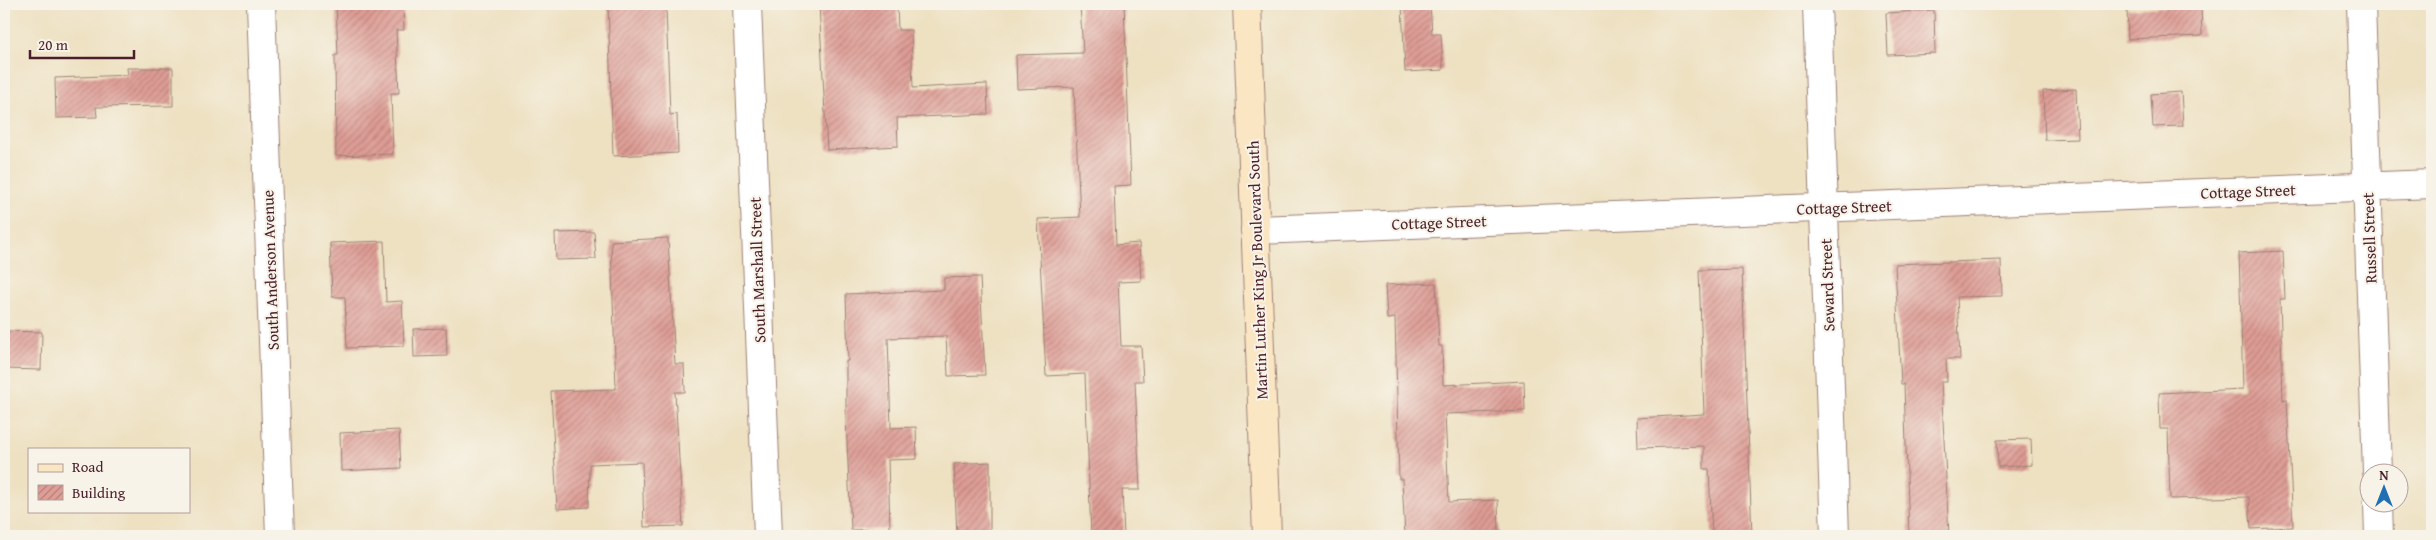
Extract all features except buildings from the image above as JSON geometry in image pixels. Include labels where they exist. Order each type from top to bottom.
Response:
[{"type":"main road","name":"Martin Luther King Jr Boulevard South","points":[[1247,4],[1267,536]]},
{"type":"street","name":"South Anderson Avenue","points":[[261,4],[280,536]]},
{"type":"street","name":"South Marshall Street","points":[[747,4],[768,536]]},
{"type":"street","name":"Seward Street","points":[[1817,4],[1835,536]]},
{"type":"street","name":"Russell Street","points":[[2361,4],[2377,462]]},
{"type":"street","name":"Cottage Street","points":[[1255,230],[2432,184]]},
{"type":"street","points":[[2378,512],[2379,536]]}]
